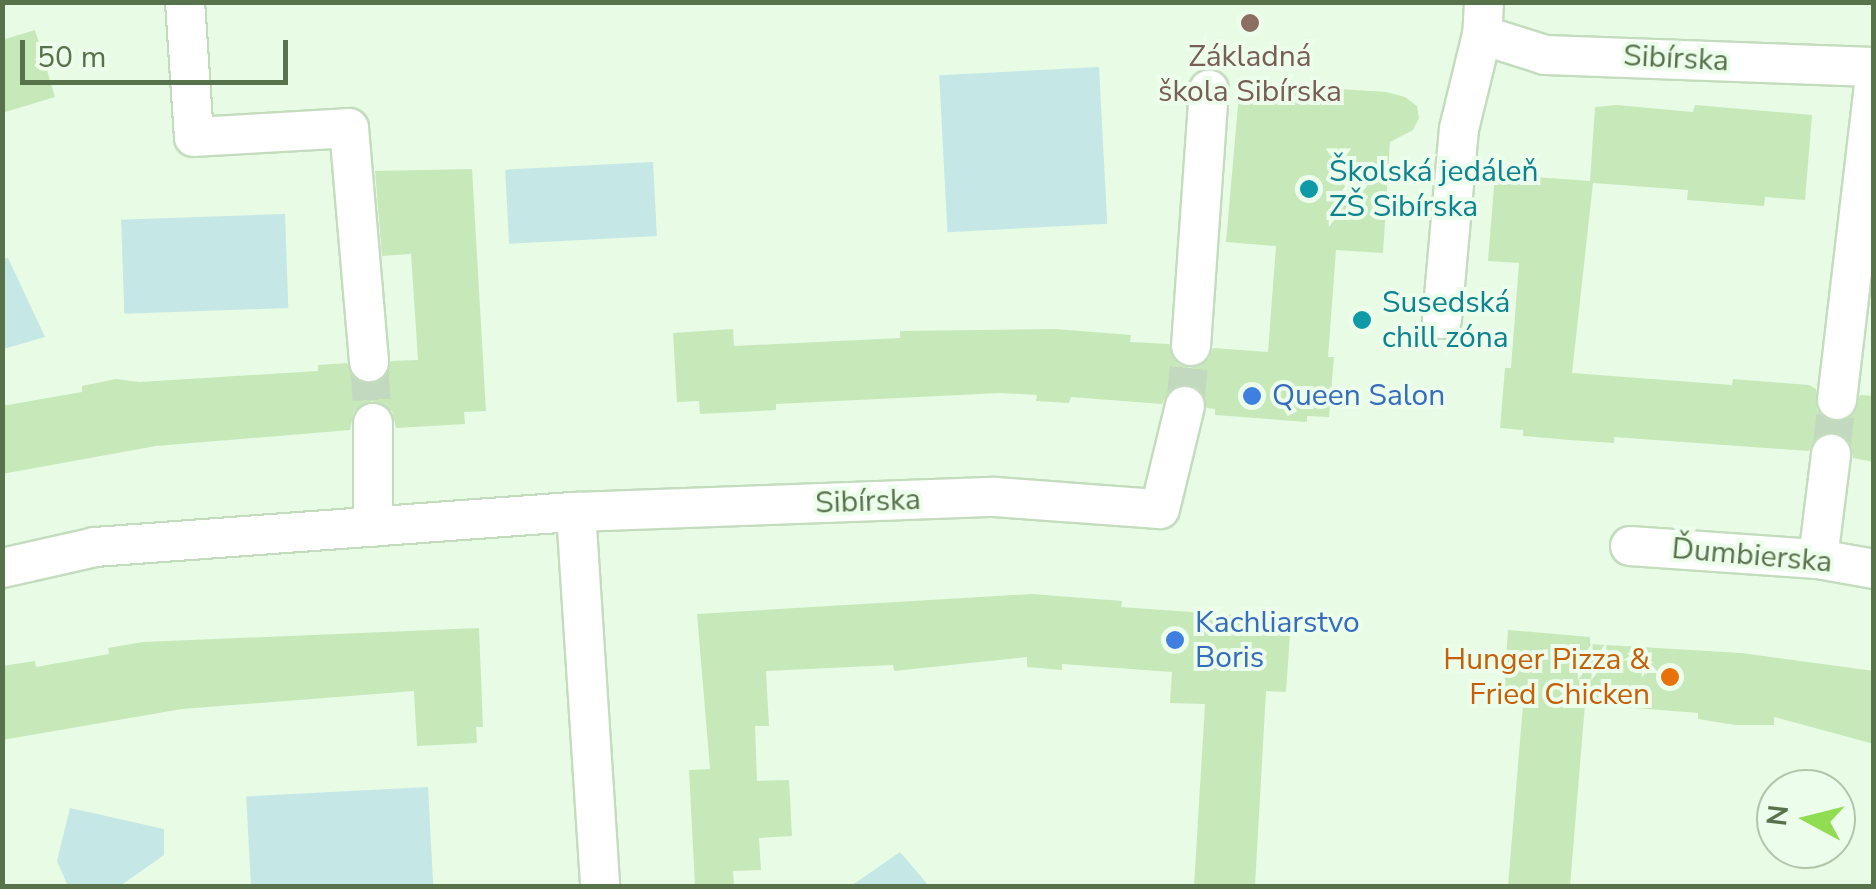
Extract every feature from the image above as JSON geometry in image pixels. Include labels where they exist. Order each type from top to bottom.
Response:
[{"type":"street","points":[[185,2],[194,137],[349,128],[369,362]]},
{"type":"street","name":"Sibírska","points":[[1443,312],[1459,129],[1483,19],[1545,55],[1874,67]]},
{"type":"street","points":[[1837,400],[1874,84]]},
{"type":"street","points":[[1191,346],[1209,90]]},
{"type":"street","name":"Sibírska","points":[[2,568],[95,547],[576,512],[995,497],[1160,509],[1184,406]]},
{"type":"street","points":[[373,423],[374,528]]},
{"type":"street","points":[[1818,559],[1831,454]]},
{"type":"street","points":[[576,512],[600,886]]},
{"type":"street","name":"Ďumbierska","points":[[1630,546],[1818,559],[1874,569]]},
{"type":"shaded area","points":[[1099,67],[1107,224],[947,232],[939,75]]},
{"type":"shaded area","points":[[653,162],[657,236],[509,244],[505,170]]},
{"type":"shaded area","points":[[285,214],[288,308],[124,314],[121,220]]},
{"type":"shaded area","points":[[8,258],[45,337],[3,349],[3,259]]},
{"type":"shaded area","points":[[428,787],[433,886],[251,886],[246,797]]},
{"type":"shaded area","points":[[70,808],[164,829],[164,855],[120,886],[68,886],[57,861]]},
{"type":"shaded area","points":[[900,852],[929,886],[851,886]]},
{"type":"building","points":[[35,30],[55,97],[2,113],[2,40]]},
{"type":"building","points":[[1240,83],[1386,92],[1405,97],[1417,106],[1419,118],[1413,130],[1390,142],[1383,253],[1336,250],[1328,357],[1334,357],[1329,417],[1307,416],[1307,422],[1215,415],[1215,409],[1207,408],[1201,390],[1189,384],[1169,390],[1162,404],[1071,397],[1069,403],[1036,401],[1037,395],[1000,393],[776,404],[776,410],[700,414],[699,401],[677,402],[673,333],[733,329],[734,346],[900,338],[900,331],[1055,329],[1131,335],[1130,342],[1169,344],[1178,364],[1190,368],[1209,359],[1213,348],[1268,352],[1276,246],[1226,242]]},
{"type":"building","points":[[1617,105],[1693,112],[1695,105],[1812,115],[1805,200],[1765,197],[1764,206],[1687,200],[1688,190],[1593,183],[1572,373],[1732,385],[1733,379],[1809,385],[1816,389],[1817,410],[1835,422],[1854,414],[1860,395],[1874,396],[1874,462],[1853,458],[1851,444],[1833,432],[1814,440],[1809,451],[1614,437],[1614,443],[1570,440],[1523,436],[1523,430],[1500,428],[1505,368],[1511,368],[1519,263],[1488,261],[1495,174],[1590,181],[1595,107]]},
{"type":"building","points":[[472,169],[486,411],[464,412],[465,424],[396,428],[392,411],[372,401],[354,411],[350,430],[156,446],[2,474],[2,406],[82,392],[82,386],[116,379],[139,382],[318,371],[318,365],[347,363],[359,382],[372,384],[383,380],[391,361],[418,360],[411,254],[382,256],[375,171]]},
{"type":"building","points":[[1032,594],[1122,601],[1121,607],[1291,619],[1286,692],[1266,691],[1255,886],[1194,886],[1205,704],[1170,703],[1172,672],[1062,664],[1062,670],[1027,667],[1027,657],[894,671],[893,665],[766,671],[769,726],[755,726],[757,781],[789,780],[792,836],[759,838],[761,870],[733,871],[734,886],[695,886],[689,770],[710,769],[697,614]]},
{"type":"building","points":[[479,628],[483,727],[476,727],[477,743],[417,746],[414,691],[182,709],[2,740],[2,666],[35,661],[36,667],[109,654],[108,648],[143,642]]},
{"type":"building","points":[[1508,630],[1590,637],[1590,644],[1741,653],[1874,671],[1874,744],[1774,717],[1774,725],[1735,725],[1698,719],[1698,713],[1585,704],[1570,886],[1508,886],[1523,705],[1503,704]]},
{"type":"tunnel","points":[[1185,406],[1191,346]]},
{"type":"tunnel","points":[[369,362],[373,423]]},
{"type":"tunnel","points":[[1831,454],[1837,400]]},
{"type":"place","name":"Základná škola Sibírska","points":[[1250,23]]},
{"type":"place","name":"Školská jedáleň ZŠ Sibírska","points":[[1309,189]]},
{"type":"place","name":"Susedská chill zóna","points":[[1362,320]]},
{"type":"place","name":"Queen Salon","points":[[1252,396]]},
{"type":"place","name":"Kachliarstvo Boris","points":[[1175,640]]},
{"type":"place","name":"Hunger Pizza & Fried Chicken","points":[[1670,677]]}]
